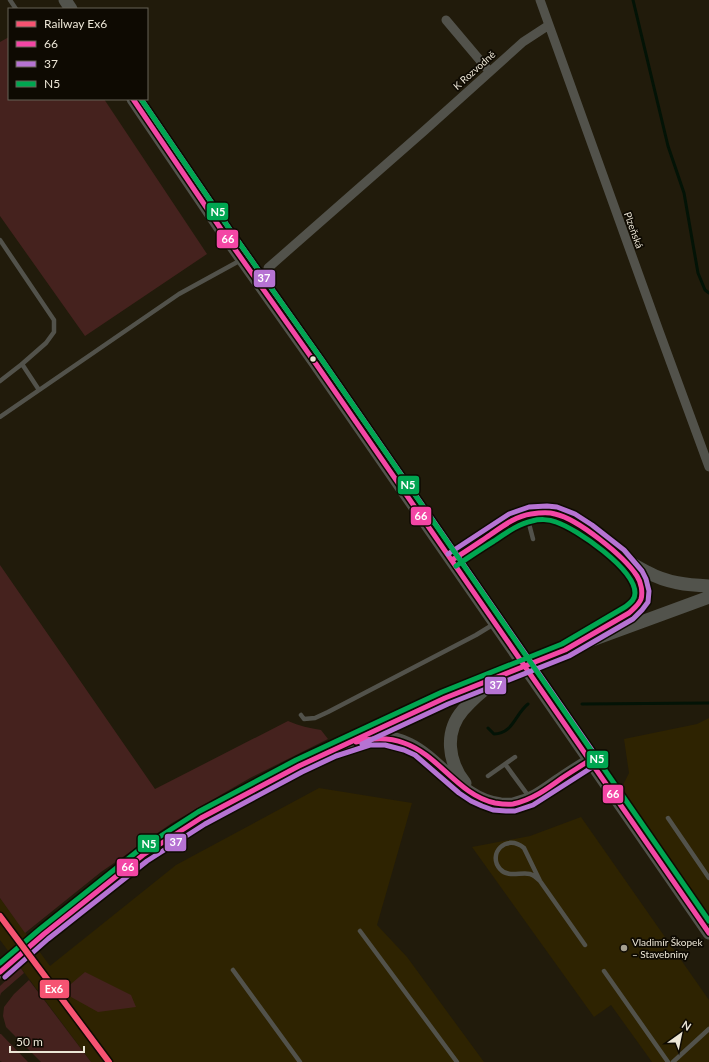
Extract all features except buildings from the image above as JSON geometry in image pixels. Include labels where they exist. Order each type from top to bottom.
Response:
[{"type":"main road","points":[[64,0],[70,8]]},
{"type":"main road","points":[[134,100],[242,259],[321,370],[709,933]]},
{"type":"main road","points":[[452,560],[505,524],[527,515],[547,513],[556,514],[571,520],[619,555],[648,573],[667,580],[695,586],[709,586]]},
{"type":"main road","points":[[0,972],[44,934],[143,856],[201,818],[299,766],[445,698],[482,687],[505,674],[565,650],[629,613],[641,600],[642,592],[640,582],[633,570],[619,555]]},
{"type":"main road","points":[[581,642],[709,597]]},
{"type":"main road","points":[[482,687],[454,723],[450,736],[450,747],[454,763],[462,779],[476,794],[485,800]]},
{"type":"main road","points":[[333,750],[369,738],[386,738],[406,743],[419,749],[474,795],[495,803],[514,804],[530,799],[590,760]]},
{"type":"street","name":"Plzeňská","points":[[540,0],[653,316],[709,467]]},
{"type":"street","points":[[446,20],[489,72]]},
{"type":"street","name":"K Rozvodně","points":[[268,268],[523,42],[549,25]]},
{"type":"lane","points":[[0,240],[54,320],[54,332],[46,343],[0,381]]},
{"type":"lane","points":[[0,417],[179,294],[242,259]]},
{"type":"lane","name":"K Rozvodně","points":[[255,277],[268,268]]},
{"type":"lane","points":[[22,364],[39,390]]},
{"type":"lane","points":[[527,515],[533,539]]},
{"type":"lane","points":[[301,715],[304,719],[314,718],[328,712],[476,635],[495,623]]},
{"type":"lane","points":[[488,776],[515,757]]},
{"type":"lane","points":[[505,764],[530,799]]},
{"type":"lane","points":[[668,818],[709,878]]},
{"type":"lane","points":[[540,881],[535,876],[530,874],[504,873],[500,869],[496,860],[498,851],[501,847],[505,844],[514,843],[520,844],[524,848],[540,881],[585,945]]},
{"type":"lane","points":[[360,931],[457,1062]]},
{"type":"lane","points":[[234,970],[300,1062]]},
{"type":"lane","points":[[604,971],[668,1062]]},
{"type":"lane","points":[[673,1062],[709,1029]]},
{"type":"shaded area","points":[[8,38],[8,100],[105,100],[207,254],[85,336],[0,216],[0,42]]},
{"type":"shaded area","points":[[0,565],[155,789],[288,721],[300,726],[321,730],[328,739],[250,778],[172,823],[101,872],[25,933],[0,898]]},
{"type":"shaded area","points":[[709,718],[709,914],[621,789],[629,773],[624,739],[697,724]]},
{"type":"shaded area","points":[[319,788],[412,803],[377,925],[407,957],[484,1062],[91,1062],[0,940],[0,898],[50,966],[176,865]]},
{"type":"shaded area","points":[[581,817],[709,1000],[709,1062],[652,1062],[611,1005],[594,1017],[472,847],[530,836]]},
{"type":"shaded area","points":[[20,967],[24,973],[1,993],[0,996],[0,986]]},
{"type":"shaded area","points":[[85,972],[131,995],[136,1007],[98,1012],[71,997],[65,989]]},
{"type":"shaded area","points":[[29,980],[91,1062],[41,1062],[6,1027],[3,1016],[4,1007],[14,994]]},
{"type":"shaded area","points":[[1,1034],[28,1062],[0,1061]]},
{"type":"waterway","points":[[633,0],[668,146],[684,193],[698,273],[705,290],[709,293]]},
{"type":"waterway","points":[[582,704],[709,703]]},
{"type":"waterway","points":[[488,728],[494,734],[506,731],[528,704]]},
{"type":"rail line","name":"Ex6","points":[[0,916],[109,1062]]},
{"type":"transit line","name":"66","points":[[134,100],[227,238],[316,364],[709,933]]},
{"type":"transit line","name":"37","points":[[5,977],[48,939],[147,861],[205,824],[302,772],[336,756],[370,745],[385,745],[404,750],[415,755],[459,793],[471,801],[493,810],[506,811],[515,811],[533,805],[594,766],[597,761],[596,756],[233,234],[142,100]]},
{"type":"transit line","name":"N5","points":[[142,100],[709,921]]},
{"type":"transit line","name":"37","points":[[362,744],[448,704],[569,656],[633,619],[648,602],[649,591],[646,579],[642,571],[624,550],[592,525],[575,514],[557,507],[529,507],[509,514],[448,554]]},
{"type":"transit line","name":"66","points":[[0,972],[44,934],[143,855],[201,818],[299,766],[445,698],[565,650],[629,613],[636,607],[642,596],[638,578],[622,559],[600,539],[576,523],[565,517],[552,513],[531,514],[515,519],[452,560]]},
{"type":"transit line","name":"N5","points":[[0,963],[139,850],[198,812],[296,760],[442,692],[562,644],[625,607],[632,601],[635,595],[632,583],[626,573],[616,562],[590,541],[565,526],[550,520],[535,520],[527,522],[508,532],[456,566]]},
{"type":"transit line","name":"66","points":[[356,742],[380,739],[404,743],[428,756],[470,792],[482,799],[504,804],[513,804],[533,797],[590,760]]},
{"type":"place","name":"Vladimír Škopek – Stavebniny","points":[[624,948]]}]
